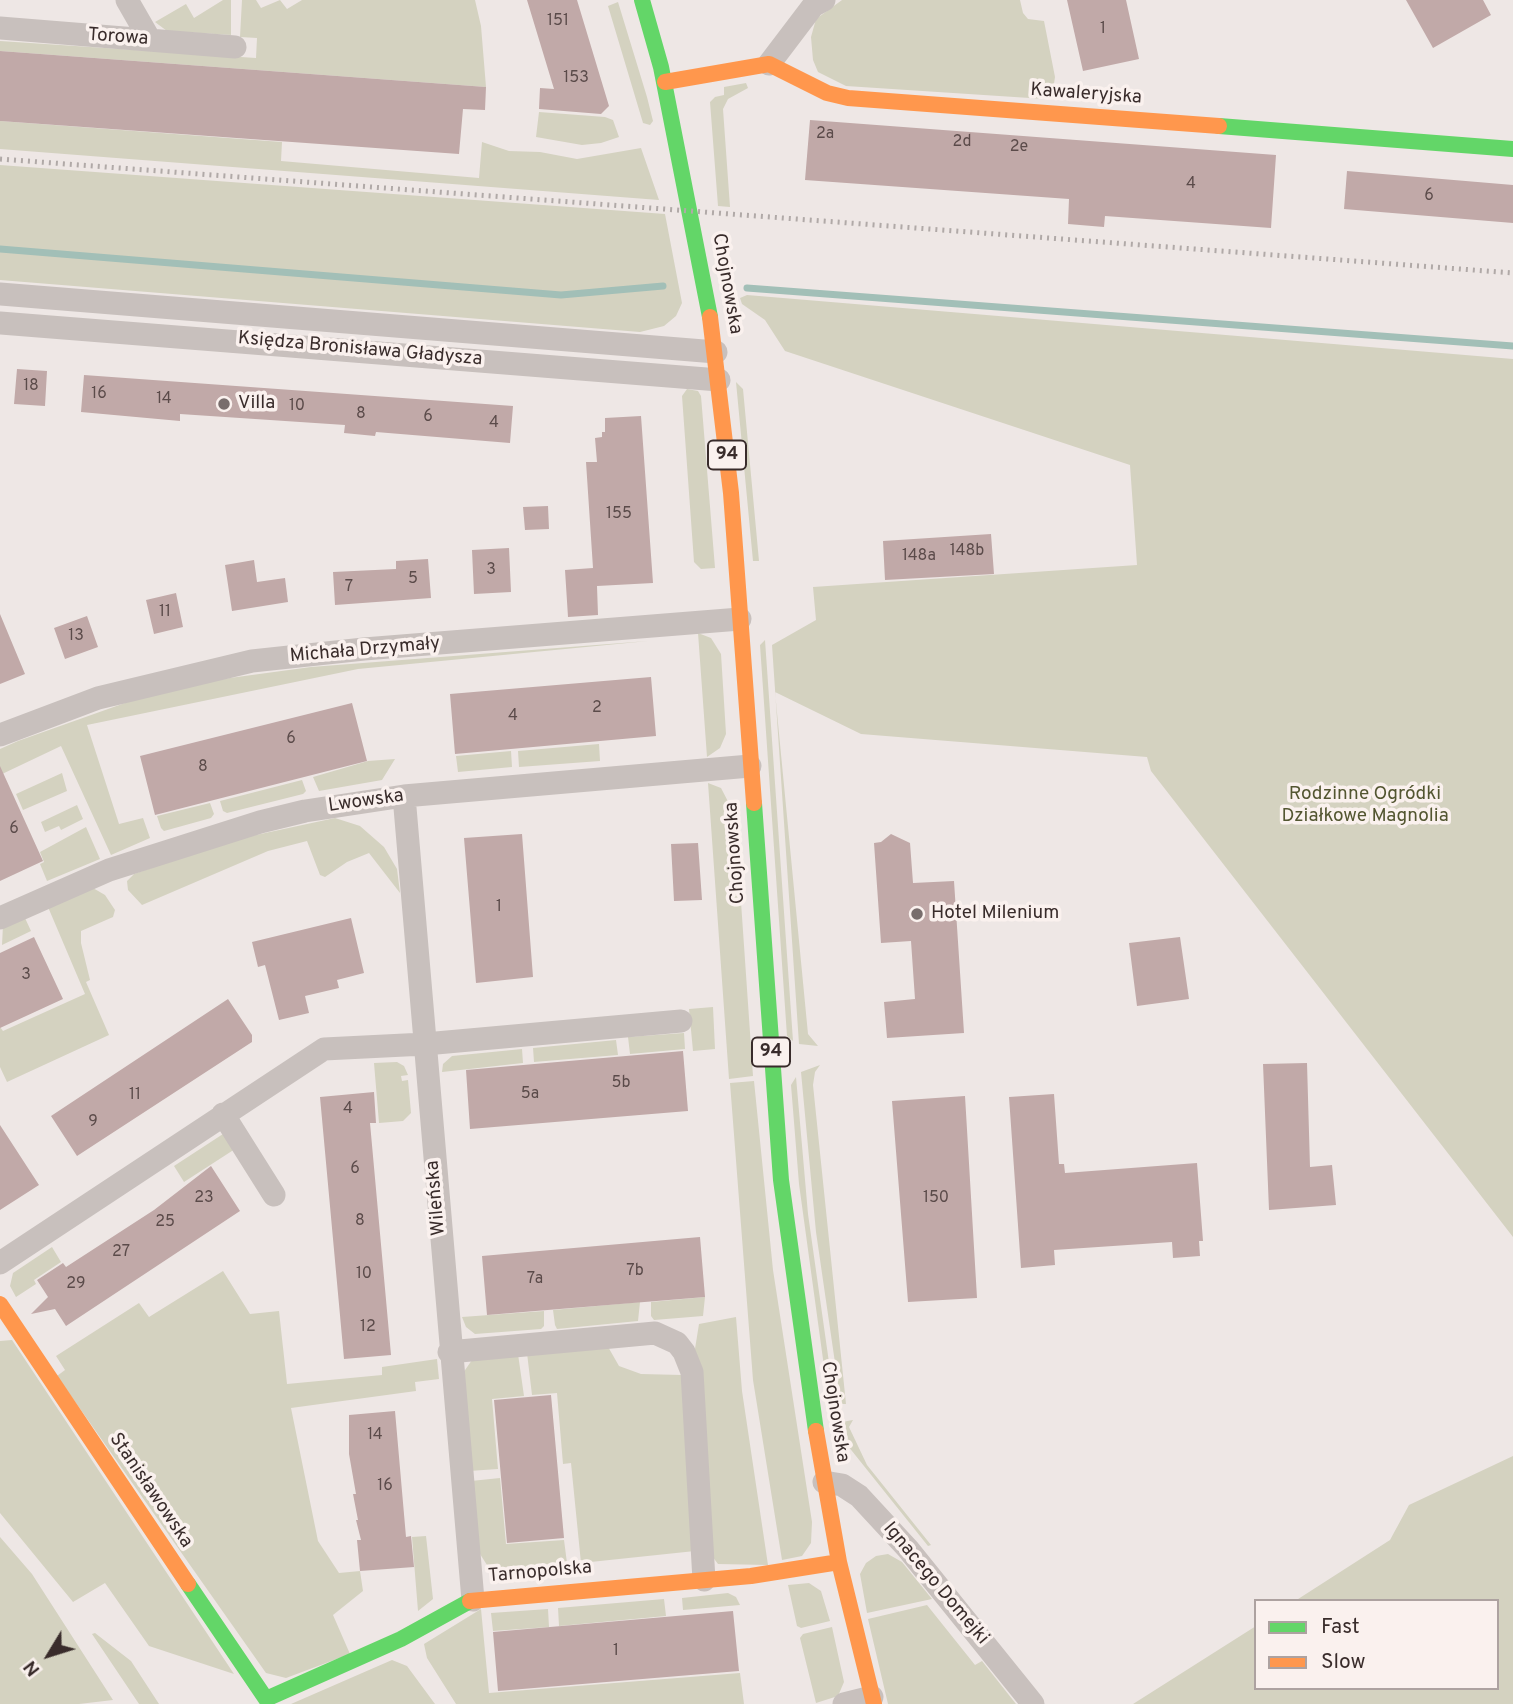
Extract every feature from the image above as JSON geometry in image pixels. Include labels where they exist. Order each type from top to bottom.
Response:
[{"type":"street","points":[[127,0],[150,40]]},
{"type":"street","name":"Chojnowska","points":[[642,0],[665,82],[700,253],[716,352],[740,619],[781,1180],[802,1344],[824,1482],[839,1562],[873,1700]]},
{"type":"street","points":[[665,82],[769,64],[813,6],[824,0]]},
{"type":"street","name":"Torowa","points":[[0,28],[236,47]]},
{"type":"street","name":"Kawaleryjska","points":[[769,64],[827,93],[848,98],[1513,149]]},
{"type":"street","name":"Księdza Bronisława Gładysza","points":[[0,295],[716,352]]},
{"type":"street","name":"Księdza Bronisława Gładysza","points":[[0,323],[719,380]]},
{"type":"street","name":"Michała Drzymały","points":[[0,735],[98,698],[252,661],[364,649],[740,619]]},
{"type":"street","name":"Lwowska","points":[[0,918],[109,870],[260,822],[344,804],[404,796],[750,766]]},
{"type":"street","name":"Wileńska","points":[[404,796],[473,1600]]},
{"type":"street","points":[[0,1263],[324,1049],[425,1044],[681,1021]]},
{"type":"street","points":[[223,1114],[274,1195]]},
{"type":"street","name":"Stanisławowska","points":[[0,1304],[267,1699]]},
{"type":"street","points":[[450,1352],[655,1333],[677,1343],[692,1372],[704,1580]]},
{"type":"street","name":"Ignacego Domejki","points":[[824,1482],[842,1486],[859,1496],[908,1549],[1033,1704]]},
{"type":"street","name":"Tarnopolska","points":[[267,1699],[401,1639],[473,1600],[704,1580],[839,1562]]},
{"type":"street","points":[[844,1704],[873,1700]]},
{"type":"green space","points":[[223,0],[231,0],[231,35],[167,31],[155,22],[186,4],[194,18]]},
{"type":"green space","points":[[242,0],[256,0],[261,8],[280,0],[287,9],[302,0],[475,0],[481,26],[486,87],[0,51],[0,41],[256,58],[257,38],[240,37]]},
{"type":"green space","points":[[842,0],[1020,0],[1023,13],[1028,19],[1044,21],[1055,77],[1053,90],[1045,99],[846,86],[818,72],[813,60],[811,37],[816,19]]},
{"type":"green space","points":[[618,2],[647,97],[653,121],[650,125],[643,123],[608,6]]},
{"type":"green space","points":[[746,83],[748,88],[728,99],[723,109],[730,207],[718,206],[710,102],[715,97],[724,95],[724,87]]},
{"type":"green space","points":[[539,112],[605,117],[613,120],[619,137],[582,145],[536,137]]},
{"type":"green space","points":[[0,121],[282,142],[281,161],[479,178],[482,142],[509,151],[540,152],[577,159],[641,148],[659,200],[0,149]]},
{"type":"green space","points":[[0,165],[665,214],[682,303],[676,316],[664,326],[640,332],[0,280]]},
{"type":"green space","name":"Rodzinne Ogródki Działkowe Magnolia","points":[[747,295],[1513,359],[1513,1237],[1151,771],[1147,757],[861,734],[775,692],[772,645],[816,620],[813,587],[1137,565],[1130,465],[785,351],[765,320],[742,304],[740,298]]},
{"type":"green space","points":[[736,382],[743,389],[759,561],[753,561]]},
{"type":"green space","points":[[687,389],[698,391],[701,396],[715,568],[701,569],[694,562],[682,396]]},
{"type":"green space","points":[[698,633],[711,638],[721,654],[726,734],[720,748],[707,757]]},
{"type":"green space","points":[[765,640],[793,1041],[787,1036],[760,645]]},
{"type":"green space","points":[[648,641],[358,669],[87,725],[119,824],[143,818],[150,838],[111,855],[61,746],[0,775],[0,749],[18,741],[139,698],[215,680],[311,667]]},
{"type":"green space","points":[[776,698],[808,1034],[818,1046],[799,1044]]},
{"type":"green space","points":[[599,744],[600,761],[519,767],[518,751]]},
{"type":"green space","points":[[511,751],[512,767],[458,772],[456,756]]},
{"type":"green space","points":[[395,759],[382,780],[319,791],[313,777],[368,761]]},
{"type":"green space","points":[[62,773],[67,791],[23,810],[16,794]]},
{"type":"green space","points":[[302,780],[306,791],[303,794],[227,813],[223,811],[220,801]]},
{"type":"green space","points":[[708,783],[721,788],[735,815],[753,1076],[729,1079]]},
{"type":"green space","points":[[210,803],[214,814],[211,818],[164,831],[161,828],[157,816]]},
{"type":"green space","points":[[77,805],[83,819],[61,830],[59,826],[45,832],[41,822]]},
{"type":"green space","points":[[335,818],[360,826],[384,847],[397,869],[400,893],[369,853],[347,862],[325,877],[320,875],[307,841],[268,851],[142,905],[128,890],[127,881],[134,874],[228,841]]},
{"type":"green space","points":[[86,827],[100,859],[47,881],[40,864],[44,862],[40,852]]},
{"type":"green space","points":[[93,888],[105,895],[115,910],[113,917],[81,931],[81,943],[90,980],[86,982],[109,1035],[7,1082],[0,1067],[0,1027],[3,1031],[85,994],[48,907],[25,918],[31,931],[2,945],[3,925]]},
{"type":"green space","points":[[713,1007],[715,1049],[693,1051],[689,1009]]},
{"type":"green space","points":[[684,1033],[685,1049],[630,1054],[628,1037]]},
{"type":"green space","points":[[616,1040],[618,1055],[534,1062],[533,1048]]},
{"type":"green space","points":[[522,1049],[523,1063],[442,1072],[443,1064],[452,1056]]},
{"type":"green space","points":[[397,1062],[404,1066],[408,1075],[401,1076],[402,1081],[408,1080],[411,1113],[403,1121],[379,1123],[374,1063]]},
{"type":"green space","points":[[820,1065],[815,1072],[813,1085],[846,1404],[841,1404],[816,1232],[801,1072]]},
{"type":"green space","points":[[796,1077],[808,1214],[835,1405],[829,1403],[799,1184],[791,1085]]},
{"type":"green space","points":[[754,1081],[773,1270],[812,1522],[811,1543],[802,1556],[782,1560],[753,1380],[730,1083]]},
{"type":"green space","points":[[223,1134],[235,1149],[184,1182],[174,1166]]},
{"type":"green space","points":[[52,1247],[61,1262],[34,1280],[36,1284],[16,1297],[10,1286],[13,1273]]},
{"type":"green space","points":[[223,1271],[250,1314],[279,1311],[287,1384],[382,1375],[382,1367],[437,1359],[439,1379],[415,1382],[416,1391],[291,1408],[318,1541],[339,1573],[360,1571],[363,1591],[333,1615],[350,1654],[286,1678],[266,1673],[57,1376],[65,1370],[56,1356],[139,1303],[149,1317]]},
{"type":"green space","points":[[705,1297],[703,1316],[654,1320],[651,1316],[651,1302]]},
{"type":"green space","points":[[640,1302],[638,1321],[557,1329],[555,1325],[553,1310]]},
{"type":"green space","points":[[544,1311],[544,1326],[541,1329],[475,1334],[466,1327],[462,1317]]},
{"type":"green space","points":[[736,1317],[742,1391],[768,1565],[718,1564],[712,1556],[694,1355],[699,1324]]},
{"type":"green space","points":[[12,1340],[234,1674],[149,1646],[105,1583],[73,1602],[0,1513],[0,1341]]},
{"type":"green space","points":[[607,1345],[619,1366],[641,1374],[682,1375],[695,1551],[581,1563],[571,1463],[563,1464],[557,1393],[532,1395],[527,1353]]},
{"type":"green space","points":[[518,1354],[524,1396],[492,1399],[498,1469],[469,1471],[463,1373],[472,1360]]},
{"type":"green space","points":[[853,1420],[849,1427],[867,1465],[931,1545],[928,1546],[848,1446],[842,1422]]},
{"type":"green space","points":[[1513,1456],[1513,1704],[1133,1704],[1254,1627],[1254,1690],[1499,1690],[1499,1599],[1298,1599],[1390,1540],[1409,1505]]},
{"type":"green space","points":[[500,1478],[506,1544],[564,1540],[567,1563],[526,1566],[527,1580],[515,1581],[498,1574],[487,1565],[480,1554],[471,1481]]},
{"type":"green space","points":[[426,1536],[433,1599],[418,1611],[412,1537]]},
{"type":"green space","points":[[0,1537],[32,1574],[113,1700],[79,1704],[0,1704]]},
{"type":"green space","points":[[888,1554],[902,1562],[932,1599],[867,1613],[860,1574],[866,1563],[876,1556]]},
{"type":"green space","points":[[809,1583],[821,1591],[830,1621],[801,1628],[797,1626],[788,1585]]},
{"type":"green space","points":[[728,1593],[736,1597],[740,1605],[683,1610],[682,1598]]},
{"type":"green space","points":[[664,1599],[666,1616],[559,1626],[558,1608]]},
{"type":"green space","points":[[927,1605],[975,1665],[982,1661],[1016,1704],[888,1704],[868,1619]]},
{"type":"green space","points":[[481,1609],[489,1693],[740,1673],[744,1704],[456,1704],[427,1658],[424,1644]]},
{"type":"green space","points":[[548,1609],[549,1627],[493,1631],[491,1613]]},
{"type":"green space","points":[[832,1627],[844,1682],[838,1696],[816,1703],[800,1638],[803,1634]]},
{"type":"green space","points":[[95,1633],[131,1661],[159,1704],[139,1704],[92,1634]]},
{"type":"green space","points":[[392,1660],[407,1666],[435,1704],[291,1704]]},
{"type":"building","points":[[527,0],[577,0],[609,106],[601,114],[539,109],[540,88],[554,89]]},
{"type":"building","points":[[1067,0],[1126,0],[1139,59],[1083,71]]},
{"type":"building","points":[[1406,0],[1483,0],[1491,15],[1433,48]]},
{"type":"building","points":[[0,51],[486,87],[485,110],[463,109],[459,154],[0,121]]},
{"type":"building","points":[[810,120],[1276,155],[1271,228],[1105,216],[1104,227],[1068,224],[1069,199],[805,180]]},
{"type":"building","points":[[1347,171],[1513,185],[1513,223],[1344,209]]},
{"type":"building","points":[[17,369],[47,371],[45,406],[14,404]]},
{"type":"building","points":[[84,375],[513,406],[510,443],[376,432],[375,436],[344,433],[345,425],[180,414],[180,421],[81,412]]},
{"type":"building","points":[[641,416],[653,583],[597,586],[598,615],[568,617],[565,570],[593,568],[586,462],[597,462],[595,438],[602,437],[602,432],[605,432],[605,418]]},
{"type":"building","points":[[548,506],[549,529],[525,530],[523,507]]},
{"type":"building","points":[[991,534],[994,574],[885,580],[883,541]]},
{"type":"building","points":[[509,548],[511,592],[474,594],[472,550]]},
{"type":"building","points":[[428,559],[431,598],[335,605],[333,572],[396,569],[396,561]]},
{"type":"building","points":[[254,560],[257,582],[285,578],[288,602],[232,611],[225,565]]},
{"type":"building","points":[[176,593],[183,627],[154,634],[146,600]]},
{"type":"building","points":[[0,614],[25,674],[0,684]]},
{"type":"building","points":[[87,616],[98,647],[65,659],[54,628]]},
{"type":"building","points":[[651,677],[656,736],[455,754],[450,694]]},
{"type":"building","points":[[352,703],[367,761],[155,815],[140,756]]},
{"type":"building","points":[[0,766],[43,861],[0,881]]},
{"type":"building","points":[[522,834],[533,977],[476,983],[464,838]]},
{"type":"building","name":"Hotel Milenium","points":[[891,834],[910,843],[913,883],[954,881],[964,1033],[887,1038],[884,1002],[915,999],[911,941],[881,943],[874,843],[881,842]]},
{"type":"building","points":[[698,843],[702,900],[674,901],[671,844]]},
{"type":"building","points":[[351,918],[364,973],[337,980],[339,988],[305,996],[309,1013],[279,1020],[265,965],[258,967],[252,942]]},
{"type":"building","points":[[34,937],[63,999],[0,1028],[0,953]]},
{"type":"building","points":[[1180,937],[1189,999],[1137,1006],[1129,943]]},
{"type":"building","points":[[228,999],[252,1035],[252,1042],[77,1156],[51,1116]]},
{"type":"building","points":[[683,1051],[688,1111],[470,1129],[466,1070]]},
{"type":"building","points":[[1307,1063],[1310,1167],[1332,1165],[1336,1205],[1269,1210],[1263,1064]]},
{"type":"building","points":[[374,1092],[376,1123],[370,1123],[391,1355],[344,1359],[320,1097]]},
{"type":"building","points":[[1054,1094],[1059,1164],[1064,1164],[1065,1173],[1197,1163],[1203,1241],[1199,1241],[1200,1256],[1173,1258],[1172,1242],[1054,1250],[1055,1265],[1021,1268],[1009,1097]]},
{"type":"building","points":[[965,1096],[977,1298],[908,1302],[892,1101]]},
{"type":"building","points":[[0,1125],[39,1185],[0,1210]]},
{"type":"building","points":[[211,1166],[240,1211],[66,1326],[55,1309],[31,1314],[48,1297],[37,1280],[63,1263],[66,1267],[154,1210]]},
{"type":"building","points":[[700,1237],[705,1297],[487,1315],[482,1256]]},
{"type":"building","points":[[551,1395],[564,1538],[507,1543],[494,1400]]},
{"type":"building","points":[[395,1411],[406,1537],[411,1536],[414,1567],[360,1571],[357,1540],[361,1540],[356,1520],[353,1494],[356,1494],[349,1454],[349,1415]]},
{"type":"building","points":[[733,1611],[739,1671],[498,1691],[493,1632]]},
{"type":"waterway","points":[[0,249],[561,295],[663,286]]},
{"type":"waterway","points":[[747,288],[1513,346]]},
{"type":"railway","points":[[0,159],[1513,273]]},
{"type":"traffic: fast","points":[[642,0],[661,67],[710,317]]},
{"type":"traffic: fast","points":[[1219,126],[1513,149]]},
{"type":"traffic: fast","points":[[754,803],[781,1180],[816,1431]]},
{"type":"traffic: fast","points":[[188,1584],[266,1699],[401,1639],[470,1601]]},
{"type":"traffic: slow","points":[[665,82],[769,64],[827,93],[848,98],[1219,126]]},
{"type":"traffic: slow","points":[[710,317],[731,493],[754,803]]},
{"type":"traffic: slow","points":[[0,1304],[188,1584]]},
{"type":"traffic: slow","points":[[816,1431],[839,1562],[874,1704]]},
{"type":"traffic: slow","points":[[470,1601],[751,1576],[839,1562]]},
{"type":"place","name":"Villa","points":[[224,404]]},
{"type":"place","name":"Hotel Milenium","points":[[917,914]]}]
